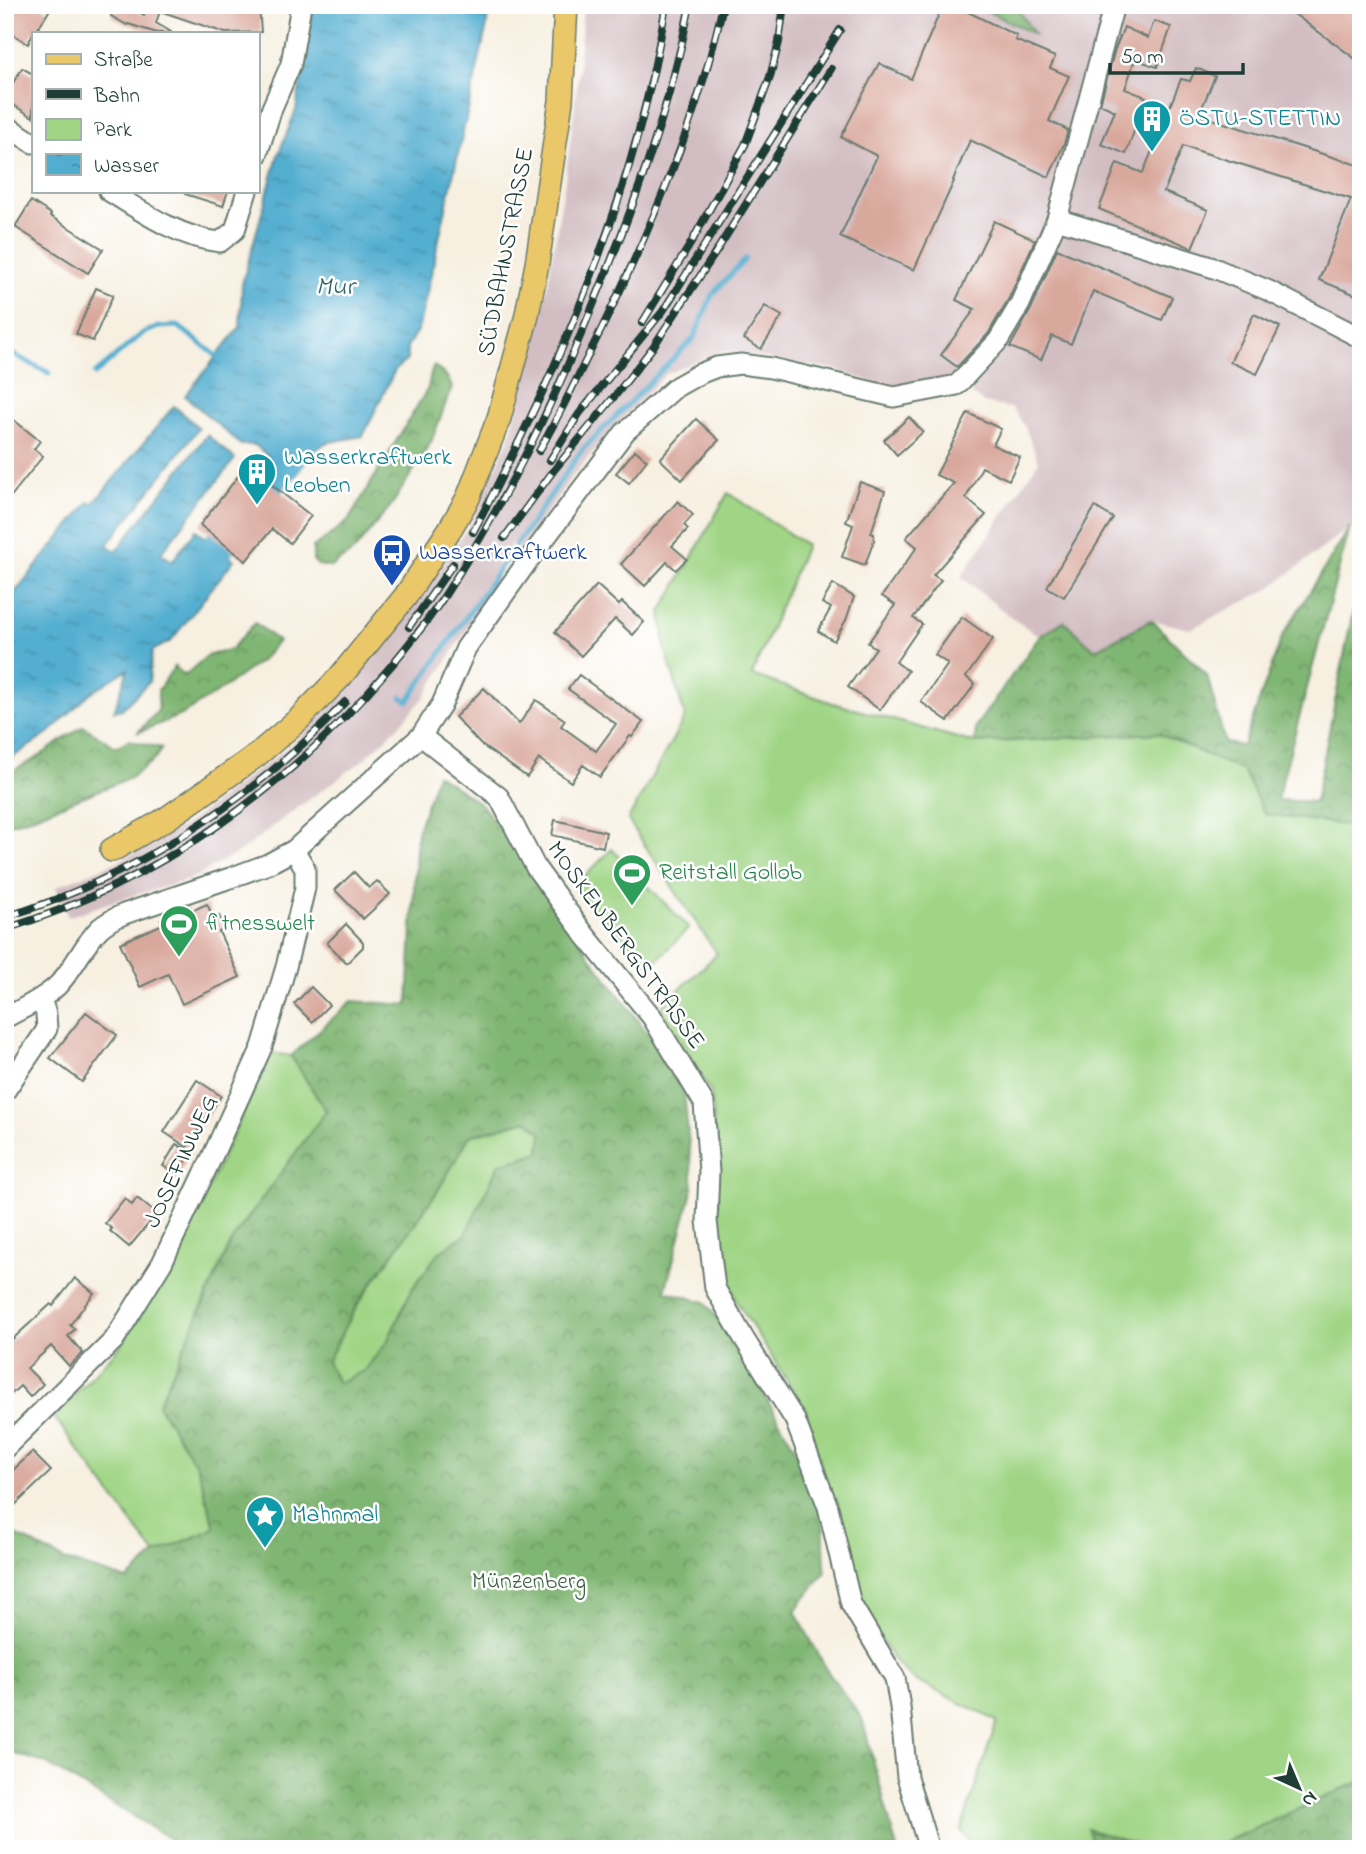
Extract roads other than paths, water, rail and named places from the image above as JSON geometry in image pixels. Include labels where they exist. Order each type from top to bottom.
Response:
[{"type":"main road","name":"SÜDBAHNSTRASSE","points":[[112,850],[195,799],[257,755],[299,719],[340,677],[405,597],[468,498],[499,418],[526,319],[537,264],[561,101],[566,5]]},
{"type":"street","points":[[259,149],[272,108],[291,64],[301,5]]},
{"type":"street","points":[[5,1018],[41,999],[56,987],[99,929],[110,920],[268,864],[294,850],[421,736],[442,704],[466,648],[530,558],[625,432],[676,387],[717,367],[741,364],[771,368],[894,397],[957,386],[998,341],[1020,304],[1057,219],[1114,5]]},
{"type":"street","points":[[5,125],[32,142]]},
{"type":"street","points":[[111,192],[159,221],[202,240],[220,242],[235,230],[247,192]]},
{"type":"street","points":[[1057,219],[1214,268],[1267,290],[1361,338]]},
{"type":"street","name":"MOSKENBERGSTRASSE","points":[[421,736],[499,797],[536,868],[585,935],[652,1017],[704,1103],[709,1172],[707,1221],[715,1288],[795,1420],[828,1507],[851,1604],[895,1678],[907,1777],[929,1849]]},
{"type":"street","name":"JOSEFINWEG","points":[[5,1448],[114,1340],[168,1251],[262,1047],[286,967],[305,888],[305,868],[294,850]]},
{"type":"street","points":[[5,1091],[47,1029],[41,999]]},
{"type":"water","name":"Mur","points":[[313,5],[489,5],[486,30],[425,301],[418,329],[407,347],[407,360],[395,370],[363,436],[325,443],[311,454],[294,478],[255,445],[241,445],[185,396],[240,327],[242,284],[278,155],[296,110]]},
{"type":"water","points":[[174,406],[199,428],[107,545],[116,551],[207,435],[235,459],[161,553],[172,561],[196,530],[234,560],[171,641],[152,651],[149,682],[122,709],[114,711],[128,669],[89,694],[48,734],[5,762],[5,604],[89,502],[93,504]]},
{"type":"waterway","points":[[402,697],[408,701],[582,450],[694,338],[712,295],[745,259]]},
{"type":"waterway","points":[[95,374],[143,333],[159,327],[178,326],[221,359]]},
{"type":"waterway","points":[[5,350],[49,373]]},
{"type":"waterway","name":"Mur","points":[[192,579],[307,433]]},
{"type":"railway","points":[[473,532],[569,333],[610,226],[643,117],[666,5]]},
{"type":"railway","points":[[5,929],[61,909],[115,885],[167,858],[217,826],[264,791],[308,753],[390,667],[426,623],[507,491],[543,420],[575,347],[621,235],[661,122],[690,5]]},
{"type":"railway","points":[[539,451],[602,328],[656,210],[701,89],[723,5]]},
{"type":"railway","points":[[642,323],[691,243],[745,145],[770,77],[779,42],[784,5]]},
{"type":"railway","points":[[550,460],[579,414],[663,311],[840,30]]},
{"type":"railway","points":[[504,538],[554,470],[653,347],[831,69]]},
{"type":"railway","points":[[409,627],[453,564]]},
{"type":"railway","points":[[5,917],[100,881],[189,832],[271,771],[345,702]]},
{"type":"place","name":"ÖSTU-STETTIN","points":[[1152,153]]},
{"type":"place","name":"Wasserkraftwerk Leoben","points":[[257,506]]},
{"type":"place","name":"Wasserkraftwerk","points":[[392,587]]},
{"type":"place","name":"Reitstall Gollob","points":[[632,907]]},
{"type":"place","name":"fitnesswelt","points":[[179,958]]},
{"type":"place","name":"Mahnmal","points":[[265,1549]]},
{"type":"park label","name":"Münzenberg","points":[[529,1582]]}]
